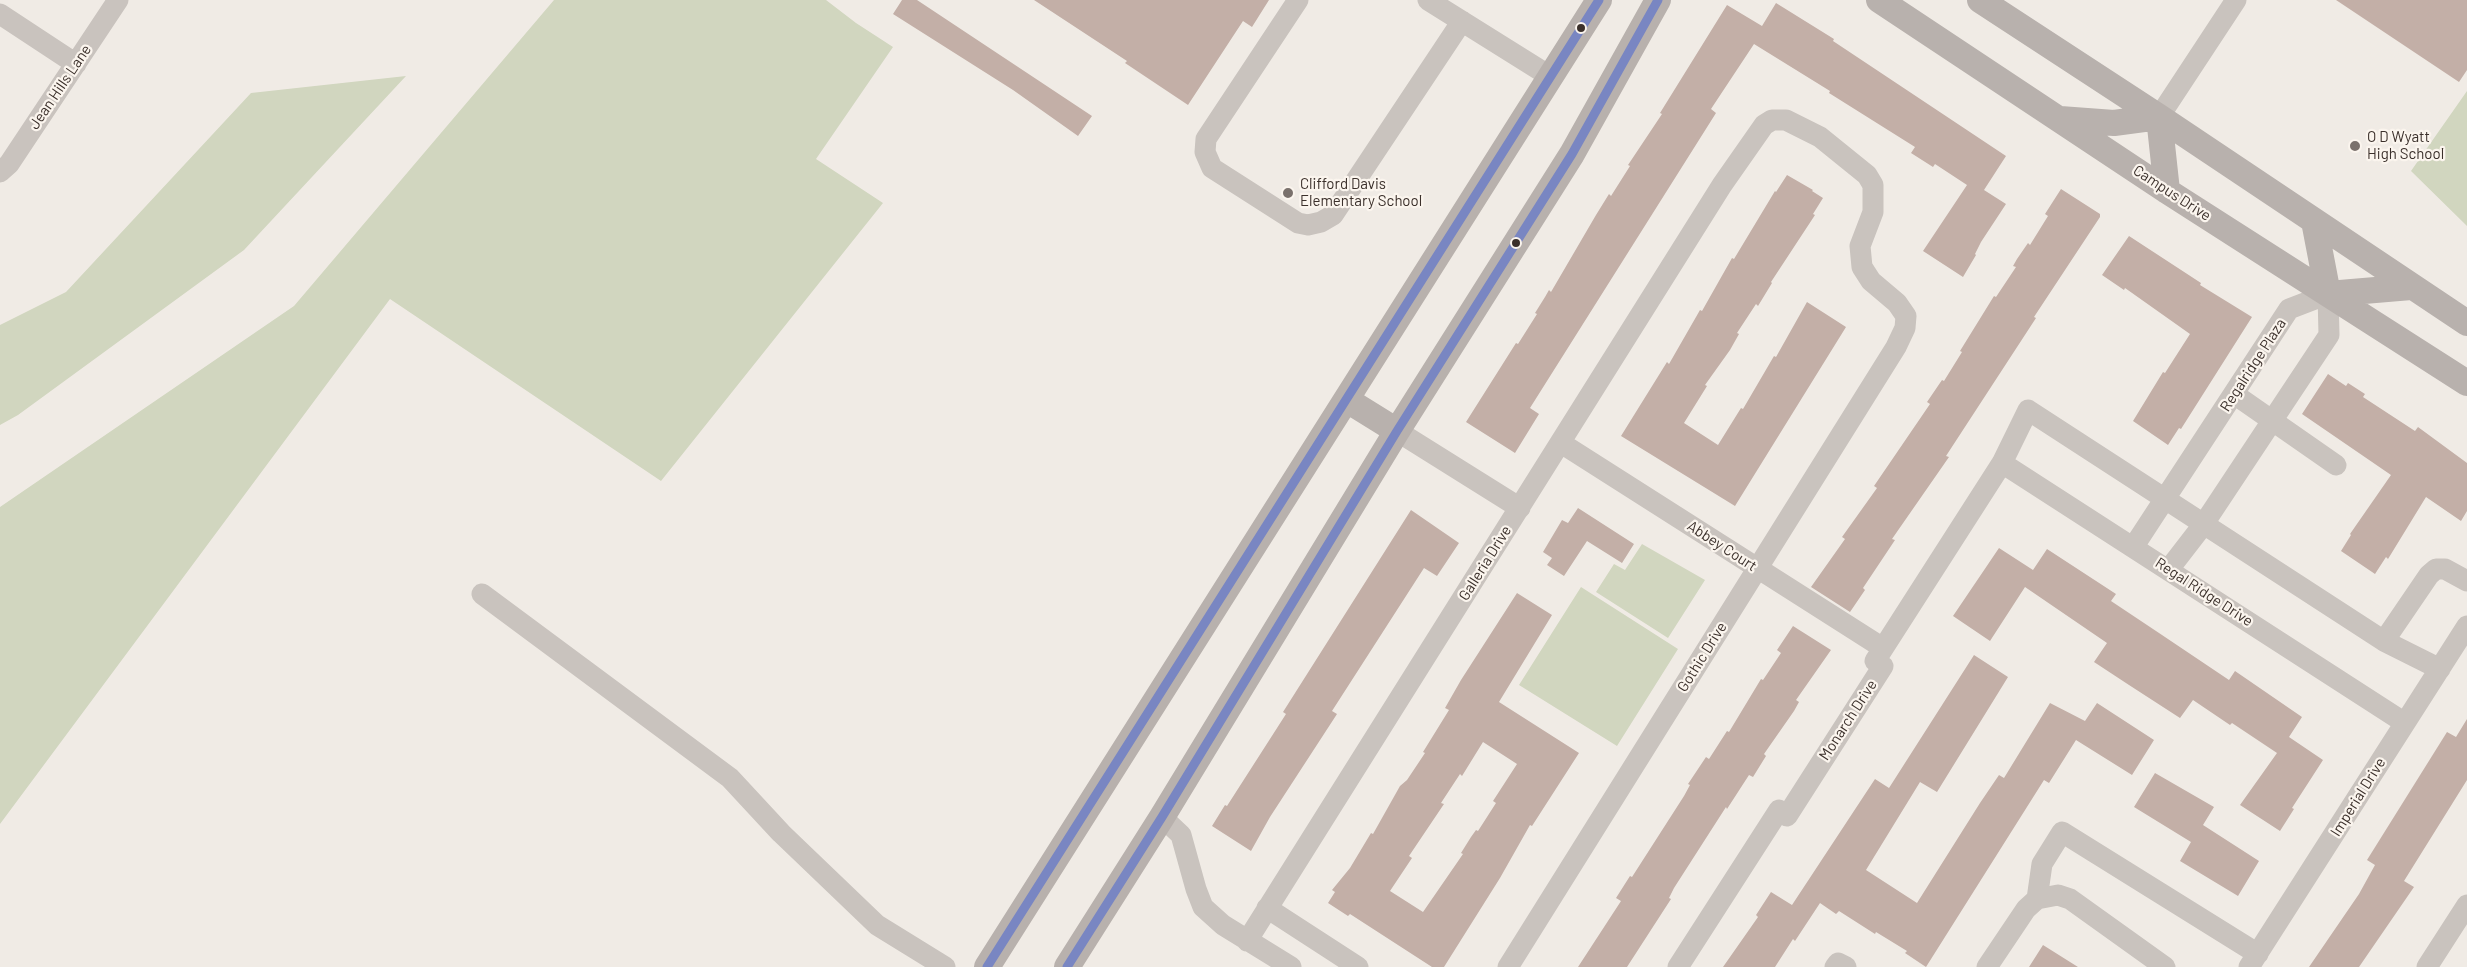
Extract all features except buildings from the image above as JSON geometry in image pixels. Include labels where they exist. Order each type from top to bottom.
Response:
[{"type":"main road","points":[[987,967],[1599,0]]},
{"type":"main road","points":[[1067,967],[1162,817],[1397,431],[1572,154],[1658,0]]},
{"type":"main road","name":"Campus Drive","points":[[1879,0],[2167,191],[2467,383]]},
{"type":"main road","points":[[1980,0],[2467,323]]},
{"type":"main road","points":[[2057,118],[2114,123],[2159,117]]},
{"type":"main road","points":[[2159,117],[2167,191]]},
{"type":"main road","points":[[2314,221],[2328,294],[2411,287]]},
{"type":"main road","points":[[1347,400],[1397,431]]},
{"type":"street","name":"Jean Hills Lane","points":[[0,172],[9,164],[118,0]]},
{"type":"street","points":[[1298,0],[1206,140],[1205,152],[1212,168],[1298,223],[1308,225],[1322,222],[1333,215],[1462,21]]},
{"type":"street","points":[[1428,0],[1551,76]]},
{"type":"street","points":[[2159,117],[2236,0]]},
{"type":"street","points":[[0,14],[76,64]]},
{"type":"street","name":"Galleria Drive","points":[[1247,941],[1722,185],[1764,125],[1772,120],[1786,120],[1820,137],[1867,175],[1873,185],[1873,212],[1860,246],[1862,267],[1871,281],[1897,303],[1906,316],[1905,328],[1896,347]]},
{"type":"street","points":[[2169,569],[2203,525],[2329,335],[2328,294]]},
{"type":"street","name":"Regalridge Plaza","points":[[2134,546],[2289,309],[2328,294]]},
{"type":"street","name":"Gothic Drive","points":[[1508,967],[1896,347]]},
{"type":"street","points":[[2234,394],[2336,465]]},
{"type":"street","name":"Monarch Drive","points":[[1678,967],[1779,810],[1787,816],[1883,666],[1875,661],[2002,463],[2028,410],[2164,500]]},
{"type":"street","points":[[1397,431],[1520,508]]},
{"type":"street","name":"Abbey Court","points":[[1561,443],[1883,648]]},
{"type":"street","name":"Regal Ridge Drive","points":[[2002,463],[2134,546],[2405,723]]},
{"type":"street","points":[[2164,500],[2384,641],[2440,669]]},
{"type":"street","points":[[2384,641],[2429,575],[2436,569],[2445,569],[2467,581]]},
{"type":"street","points":[[482,594],[730,778],[790,842],[877,925],[945,967]]},
{"type":"street","name":"Imperial Drive","points":[[2254,960],[2467,626]]},
{"type":"street","points":[[1162,817],[1181,835],[1203,907],[1223,925],[1291,967]]},
{"type":"street","points":[[2037,899],[2042,864],[2062,832],[2254,960]]},
{"type":"street","points":[[1987,967],[2026,909],[2037,899],[2058,895],[2070,899],[2165,967]]},
{"type":"street","points":[[2427,967],[2467,905]]},
{"type":"street","points":[[1267,908],[1358,967]]},
{"type":"street","points":[[1835,967],[1838,963],[1846,967]]},
{"type":"green space","points":[[554,0],[826,0],[893,47],[816,159],[883,203],[661,481],[390,299],[0,824],[0,507],[294,306]]},
{"type":"green space","points":[[406,76],[244,250],[18,415],[0,425],[0,325],[66,292],[251,93]]},
{"type":"green space","points":[[2467,91],[2467,226],[2411,171]]},
{"type":"green space","points":[[1642,544],[1705,580],[1668,638],[1596,592],[1614,564],[1625,570]]},
{"type":"green space","points":[[1581,587],[1678,649],[1617,746],[1519,685]]},
{"type":"transit line","points":[[987,967],[1599,0]]},
{"type":"transit line","points":[[1067,967],[1162,817],[1397,431],[1572,154],[1658,0]]},
{"type":"place","name":"O D Wyatt High School","points":[[2355,146]]},
{"type":"place","name":"Clifford Davis Elementary School","points":[[1288,193]]}]
